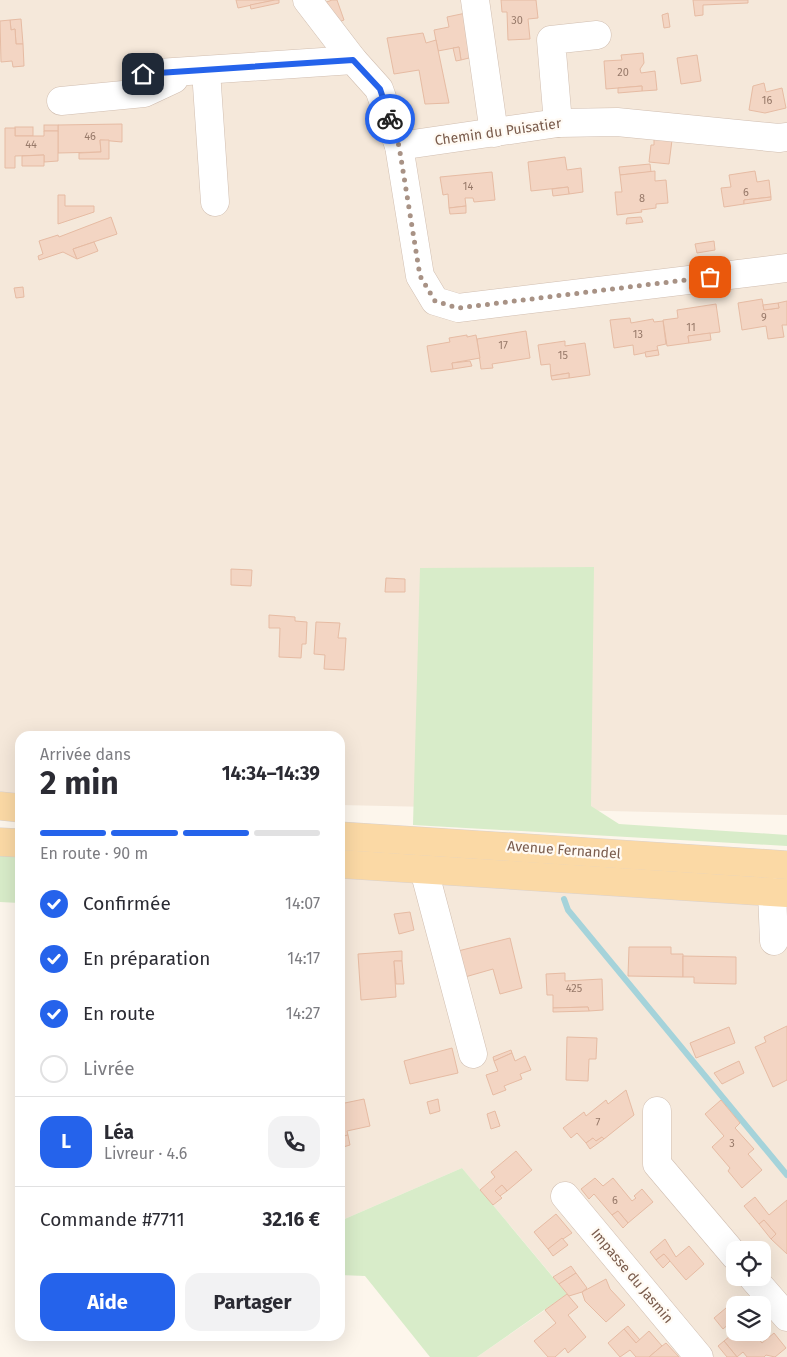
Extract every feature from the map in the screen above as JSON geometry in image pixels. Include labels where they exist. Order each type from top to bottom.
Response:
[{"type":"main road","points":[[0,806],[15,808]]},
{"type":"main road","name":"Avenue Fernandel","points":[[345,836],[787,865]]},
{"type":"main road","points":[[0,842],[15,843]]},
{"type":"main road","points":[[345,864],[779,892]]},
{"type":"street","points":[[307,0],[353,60],[380,89],[399,146],[420,276],[435,301],[458,308],[787,268]]},
{"type":"street","points":[[475,0],[501,131]]},
{"type":"street","points":[[489,0],[501,131]]},
{"type":"street","points":[[558,123],[551,40],[596,35]]},
{"type":"street","points":[[143,74],[196,72],[353,60]]},
{"type":"street","points":[[62,101],[144,93],[196,72]]},
{"type":"street","points":[[196,72],[215,202]]},
{"type":"street","name":"Chemin du Puisatier","points":[[399,146],[558,123],[616,122],[779,138],[787,137]]},
{"type":"street","points":[[424,870],[473,1054]]},
{"type":"street","points":[[774,941],[779,892]]},
{"type":"street","points":[[657,1111],[657,1164],[726,1245]]},
{"type":"street","name":"Impasse du Jasmin","points":[[565,1196],[699,1357]]},
{"type":"street","points":[[760,1286],[787,1317]]},
{"type":"shaded area","points":[[0,0],[787,0],[787,815],[345,805],[345,731],[15,731],[15,798],[0,798]]},
{"type":"shaded area","points":[[345,864],[787,903],[787,1357],[477,1357],[545,1310],[559,1284],[462,1168],[345,1219]]},
{"type":"green space","points":[[594,567],[591,806],[619,824],[787,835],[787,846],[413,825],[420,568]]},
{"type":"green space","points":[[0,851],[15,852],[15,903],[0,902]]},
{"type":"green space","points":[[462,1168],[567,1294],[477,1357],[430,1357],[365,1276],[345,1275],[345,1219]]},
{"type":"building","points":[[236,0],[275,0],[238,8]]},
{"type":"building","points":[[279,0],[279,3],[251,9],[250,5]]},
{"type":"building","points":[[337,0],[344,20],[333,24],[316,6]]},
{"type":"building","points":[[501,0],[536,0],[538,18],[528,19],[530,39],[508,40],[507,12],[502,12]]},
{"type":"building","points":[[693,0],[748,0],[748,3],[703,5],[703,15],[695,16]]},
{"type":"building","points":[[466,13],[477,56],[461,60],[459,47],[438,51],[434,30],[449,27],[447,17]]},
{"type":"building","points":[[668,13],[670,27],[664,28],[662,15]]},
{"type":"building","points":[[21,19],[23,44],[16,44],[15,29],[11,30],[10,20]]},
{"type":"building","points":[[10,20],[11,30],[15,29],[16,44],[23,44],[24,66],[13,67],[12,61],[1,62],[0,21]]},
{"type":"building","points":[[423,33],[426,43],[436,40],[449,103],[425,104],[419,70],[394,74],[387,38]]},
{"type":"building","points":[[459,47],[461,60],[456,61],[453,48]]},
{"type":"building","points":[[643,53],[644,63],[640,69],[641,73],[655,71],[657,90],[642,91],[642,86],[606,89],[604,61],[622,60],[621,55]]},
{"type":"building","points":[[697,55],[701,81],[681,84],[677,58]]},
{"type":"building","points":[[764,83],[766,92],[782,88],[786,108],[765,113],[749,110],[753,86]]},
{"type":"building","points":[[642,86],[642,91],[618,93],[618,88]]},
{"type":"building","points":[[122,124],[122,142],[100,140],[101,152],[58,153],[58,125]]},
{"type":"building","points":[[44,125],[58,125],[58,131],[44,131]]},
{"type":"building","points":[[15,127],[33,127],[33,136],[15,136]]},
{"type":"building","points":[[5,128],[15,128],[15,136],[44,136],[44,131],[58,131],[58,161],[44,162],[44,155],[15,156],[15,168],[5,168]]},
{"type":"building","points":[[654,138],[672,140],[669,164],[649,162],[651,145],[654,145]]},
{"type":"building","points":[[100,140],[109,140],[109,159],[79,159],[79,153],[101,152]]},
{"type":"building","points":[[44,155],[44,166],[22,166],[22,156]]},
{"type":"building","points":[[565,157],[567,170],[581,168],[583,192],[569,194],[568,187],[531,191],[528,162]]},
{"type":"building","points":[[650,164],[651,172],[620,175],[619,167]]},
{"type":"building","points":[[655,171],[655,181],[666,180],[668,203],[656,204],[656,208],[641,210],[642,212],[617,215],[615,192],[622,192],[620,175]]},
{"type":"building","points":[[755,171],[757,182],[769,180],[771,197],[744,200],[744,204],[724,207],[721,188],[731,187],[729,175]]},
{"type":"building","points":[[492,172],[495,200],[474,202],[473,198],[465,198],[466,206],[449,208],[448,194],[443,195],[440,177]]},
{"type":"building","points":[[568,187],[569,194],[553,196],[552,189]]},
{"type":"building","points":[[58,195],[65,195],[65,206],[94,206],[94,212],[58,224]]},
{"type":"building","points":[[771,197],[771,200],[744,204],[744,200]]},
{"type":"building","points":[[466,206],[466,213],[450,214],[449,208]]},
{"type":"building","points":[[111,217],[117,234],[73,249],[77,259],[63,252],[39,260],[38,256],[43,254],[39,241],[58,235],[59,237]]},
{"type":"building","points":[[641,217],[643,222],[626,224],[627,218]]},
{"type":"building","points":[[714,241],[715,250],[697,253],[695,244]]},
{"type":"building","points":[[94,242],[98,251],[77,259],[73,249]]},
{"type":"building","points":[[23,287],[24,297],[16,298],[14,288]]},
{"type":"building","points":[[762,299],[764,310],[779,308],[778,303],[787,301],[787,325],[782,325],[784,337],[768,339],[766,326],[742,330],[738,303]]},
{"type":"building","points":[[778,303],[779,308],[764,310],[763,305]]},
{"type":"building","points":[[716,304],[720,332],[688,336],[689,343],[667,346],[663,320],[678,318],[677,310]]},
{"type":"building","points":[[630,318],[631,323],[653,319],[654,322],[663,321],[666,344],[657,346],[658,350],[634,355],[633,345],[614,348],[610,320]]},
{"type":"building","points":[[526,331],[530,358],[492,364],[493,368],[481,369],[477,339]]},
{"type":"building","points":[[710,333],[711,340],[689,343],[688,336]]},
{"type":"building","points":[[467,335],[467,337],[476,335],[480,358],[452,363],[453,369],[431,372],[427,346],[450,342],[449,338]]},
{"type":"building","points":[[565,341],[565,346],[585,343],[590,375],[569,378],[569,373],[551,376],[550,364],[541,365],[538,345]]},
{"type":"building","points":[[658,350],[659,355],[646,357],[645,352]]},
{"type":"building","points":[[470,361],[472,366],[453,369],[452,363]]},
{"type":"building","points":[[569,373],[569,378],[552,380],[551,376]]},
{"type":"building","points":[[231,569],[252,570],[251,586],[231,585]]},
{"type":"building","points":[[386,578],[405,579],[405,592],[385,592]]},
{"type":"building","points":[[269,615],[295,617],[295,621],[307,622],[306,644],[302,644],[301,658],[279,657],[280,628],[269,628]]},
{"type":"building","points":[[316,622],[340,623],[338,638],[346,638],[344,670],[324,669],[325,655],[314,654]]},
{"type":"building","points":[[410,912],[414,930],[399,934],[394,914]]},
{"type":"building","points":[[510,938],[522,988],[500,994],[493,969],[465,977],[458,951]]},
{"type":"building","points":[[629,947],[671,947],[671,954],[683,954],[683,977],[628,976]]},
{"type":"building","points":[[402,951],[402,961],[394,961],[396,997],[361,1000],[358,954]]},
{"type":"building","points":[[683,956],[736,957],[736,984],[694,983],[694,977],[683,977]]},
{"type":"building","points":[[394,961],[402,961],[404,984],[396,984]]},
{"type":"building","points":[[565,973],[565,981],[602,979],[603,1010],[589,1011],[588,1007],[553,1008],[553,995],[547,995],[546,974]]},
{"type":"building","points":[[588,1007],[589,1011],[553,1012],[553,1008]]},
{"type":"building","points":[[787,1026],[787,1080],[773,1087],[755,1047],[766,1042],[764,1037]]},
{"type":"building","points":[[729,1027],[735,1043],[696,1058],[690,1043]]},
{"type":"building","points":[[567,1037],[597,1038],[596,1059],[589,1059],[588,1081],[566,1080]]},
{"type":"building","points":[[452,1048],[458,1073],[410,1084],[404,1061]]},
{"type":"building","points":[[511,1050],[512,1053],[494,1061],[493,1057]]},
{"type":"building","points":[[512,1053],[515,1061],[525,1056],[531,1070],[520,1074],[522,1079],[504,1086],[506,1090],[493,1095],[486,1075],[498,1071],[494,1061]]},
{"type":"building","points":[[739,1061],[744,1073],[722,1084],[714,1073]]},
{"type":"building","points":[[626,1090],[634,1115],[604,1139],[602,1137],[596,1141],[593,1138],[586,1143],[577,1133],[571,1138],[563,1128],[584,1112],[586,1116],[606,1100],[608,1104]]},
{"type":"building","points":[[364,1099],[370,1126],[347,1131],[348,1135],[345,1136],[345,1103]]},
{"type":"building","points":[[438,1099],[440,1111],[430,1114],[427,1102]]},
{"type":"building","points":[[721,1100],[740,1123],[735,1128],[754,1149],[748,1154],[762,1170],[742,1188],[728,1171],[730,1168],[712,1147],[724,1136],[705,1114]]},
{"type":"building","points":[[495,1111],[500,1126],[491,1129],[487,1114]]},
{"type":"building","points":[[348,1135],[350,1145],[345,1146],[345,1136]]},
{"type":"building","points":[[602,1137],[604,1139],[590,1149],[586,1143],[593,1138],[596,1141]]},
{"type":"building","points":[[516,1151],[532,1170],[507,1191],[502,1185],[495,1191],[502,1198],[493,1205],[480,1190],[495,1177],[491,1172]]},
{"type":"building","points":[[595,1178],[603,1186],[613,1178],[632,1201],[636,1198],[634,1196],[642,1189],[653,1202],[628,1223],[618,1211],[612,1215],[594,1194],[589,1199],[581,1189]]},
{"type":"building","points":[[502,1185],[507,1191],[500,1196],[495,1191]]},
{"type":"building","points":[[755,1197],[769,1215],[787,1200],[787,1254],[771,1239],[776,1234],[764,1220],[759,1224],[744,1206]]},
{"type":"building","points":[[618,1211],[628,1223],[623,1228],[612,1215]]},
{"type":"building","points":[[556,1214],[572,1233],[548,1249],[534,1232]]},
{"type":"building","points":[[764,1220],[776,1234],[771,1239],[759,1224]]},
{"type":"building","points":[[562,1238],[568,1245],[553,1256],[548,1249]]},
{"type":"building","points":[[665,1239],[676,1257],[689,1246],[704,1264],[686,1280],[664,1254],[656,1260],[650,1252]]},
{"type":"building","points":[[664,1254],[670,1261],[663,1268],[656,1260]]},
{"type":"building","points":[[571,1266],[576,1273],[559,1284],[553,1277]]},
{"type":"building","points":[[576,1273],[587,1288],[582,1292],[569,1296],[559,1284]]},
{"type":"building","points":[[606,1279],[610,1289],[625,1305],[606,1322],[585,1301],[582,1292]]},
{"type":"building","points":[[567,1294],[578,1307],[568,1315],[586,1337],[568,1353],[565,1348],[555,1357],[548,1357],[534,1341],[556,1323],[545,1310]]},
{"type":"building","points":[[726,1308],[726,1326],[723,1329],[714,1318]]},
{"type":"building","points":[[628,1326],[640,1340],[636,1343],[624,1329]]},
{"type":"building","points":[[624,1329],[636,1343],[649,1331],[662,1346],[649,1357],[636,1357],[630,1350],[620,1357],[608,1343]]},
{"type":"building","points":[[774,1333],[786,1348],[775,1357],[766,1355],[764,1357],[747,1357],[743,1352],[737,1357],[724,1341],[726,1339],[726,1341],[760,1341],[762,1343],[771,1341],[771,1336]]},
{"type":"building","points":[[724,1341],[737,1357],[727,1357],[718,1346]]},
{"type":"building","points":[[666,1343],[679,1357],[649,1357],[662,1346]]},
{"type":"waterway","points":[[564,899],[568,910],[787,1175]]},
{"type":"way so far","points":[[390,119],[399,146],[420,276],[435,301],[458,308],[710,277]]},
{"type":"route","points":[[143,74],[353,60],[380,89],[390,119]]}]
